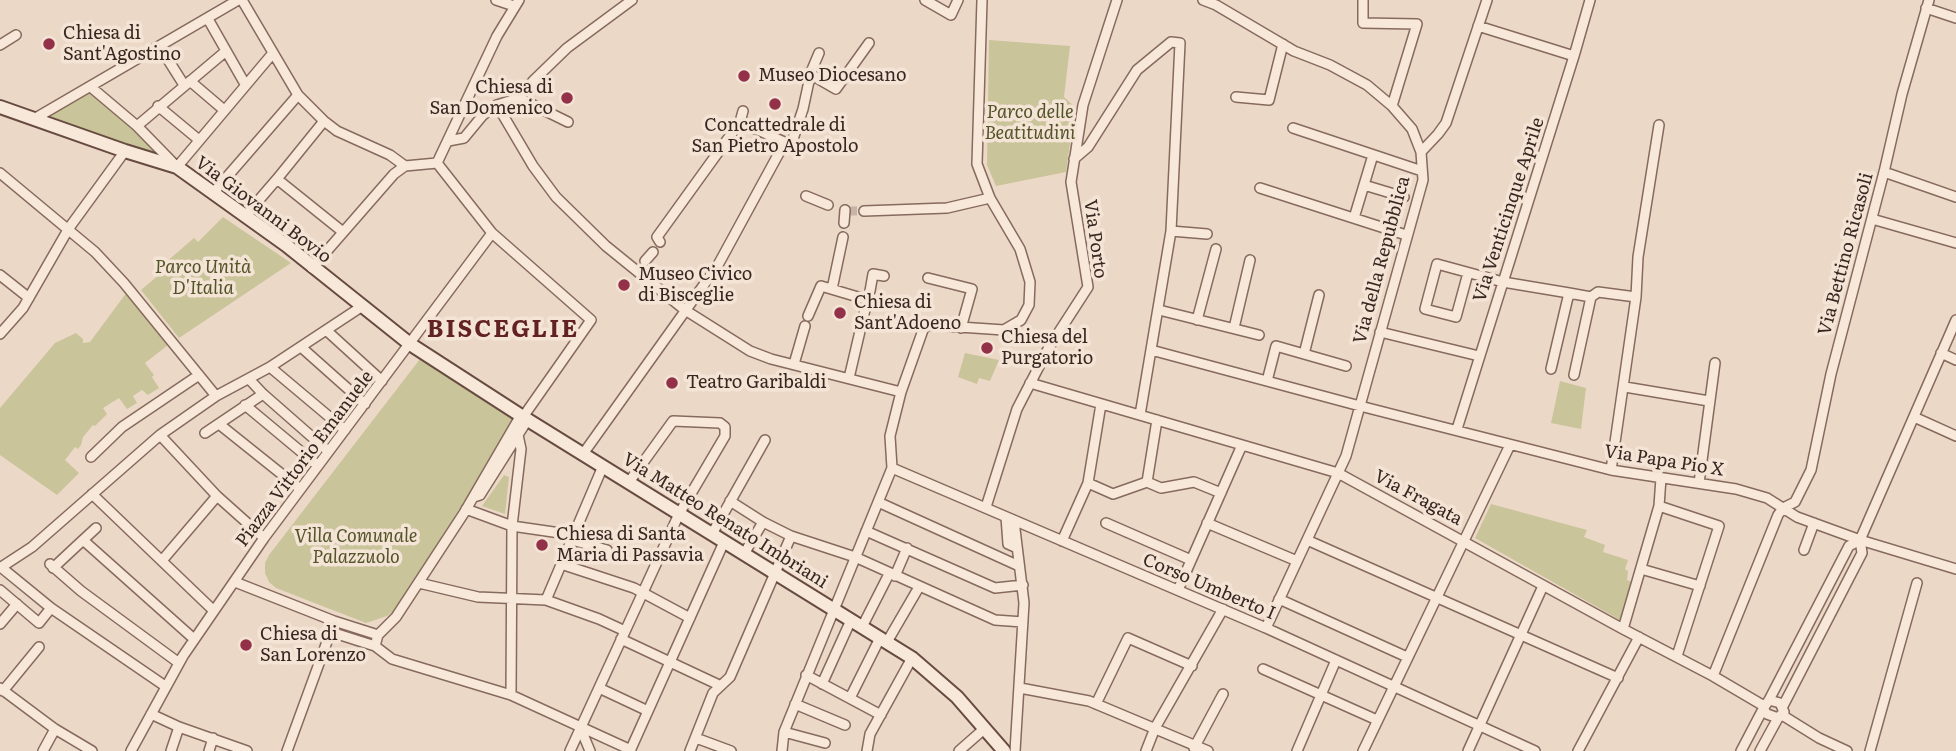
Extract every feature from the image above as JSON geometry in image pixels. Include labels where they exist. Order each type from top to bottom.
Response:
[{"type":"street","points":[[34,119],[92,88],[240,0],[298,95],[337,131],[390,155],[405,166]]},
{"type":"street","points":[[437,163],[497,36],[517,3],[496,0]]},
{"type":"street","points":[[449,141],[464,138],[483,115],[497,105],[519,98],[533,80],[567,48],[632,0]]},
{"type":"street","points":[[925,0],[951,15],[958,0]]},
{"type":"street","points":[[782,751],[784,732],[806,675],[892,468],[889,443],[901,392],[926,326],[1004,330],[1014,326],[1026,314],[1029,304],[1027,269],[1020,249],[990,198],[977,164],[982,0]]},
{"type":"street","name":"Via Porto","points":[[986,507],[1017,409],[1048,348],[1088,287],[1071,182],[1083,105],[1117,0]]},
{"type":"street","name":"Via della Repubblica","points":[[1203,0],[1283,44],[1367,85],[1392,106],[1412,129],[1421,152],[1423,180],[1346,456],[1266,628]]},
{"type":"street","points":[[1363,0],[1363,23],[1418,24],[1392,106]]},
{"type":"street","points":[[1421,152],[1446,123],[1487,0]]},
{"type":"street","name":"Via Venticinque Aprile","points":[[1457,429],[1590,0]]},
{"type":"street","points":[[1928,4],[1956,18]]},
{"type":"street","name":"Via Bettino Ricasoli","points":[[1713,676],[1783,508],[1795,502],[1811,470],[1831,374],[1902,94],[1928,4]]},
{"type":"street","points":[[208,19],[245,84]]},
{"type":"street","points":[[1478,26],[1574,56]]},
{"type":"street","points":[[0,45],[16,35]]},
{"type":"street","points":[[1074,159],[1088,147],[1138,70],[1171,42],[1180,43],[1171,231],[1140,415]]},
{"type":"street","points":[[810,73],[836,89],[869,43]]},
{"type":"street","points":[[1236,97],[1269,100],[1283,44]]},
{"type":"street","points":[[160,47],[187,83],[224,110]]},
{"type":"street","points":[[137,125],[226,51]]},
{"type":"street","points":[[92,88],[137,125],[177,167],[273,53]]},
{"type":"street","points":[[583,454],[718,265],[788,143],[803,109],[810,73],[819,53]]},
{"type":"street","points":[[213,193],[298,95]]},
{"type":"street","points":[[519,98],[568,122]]},
{"type":"street","points":[[497,105],[533,166],[556,197],[590,232],[641,267],[685,310],[750,351],[901,392]]},
{"type":"street","points":[[158,106],[199,139]]},
{"type":"street","name":"Via Giovanni Bovio","points":[[0,107],[177,167],[246,215],[410,344]]},
{"type":"street","points":[[660,242],[657,237],[740,122],[743,111]]},
{"type":"street","points":[[246,215],[324,121]]},
{"type":"street","points":[[740,122],[788,143]]},
{"type":"street","points":[[1611,470],[1625,387],[1638,257],[1659,125]]},
{"type":"street","points":[[1293,128],[1422,171]]},
{"type":"street","points":[[0,334],[23,308],[69,228],[125,151]]},
{"type":"street","points":[[1354,218],[1373,155]]},
{"type":"street","points":[[312,268],[394,174],[405,166],[437,163]]},
{"type":"street","points":[[375,646],[377,635],[397,617],[467,509],[474,492],[591,320],[492,233],[437,163]]},
{"type":"street","points":[[1884,172],[1956,197]]},
{"type":"street","points":[[0,173],[95,252],[216,396]]},
{"type":"street","points":[[277,179],[343,232]]},
{"type":"street","points":[[1364,184],[1404,197]]},
{"type":"street","points":[[1260,188],[1406,235]]},
{"type":"street","points":[[806,196],[840,208],[845,223]]},
{"type":"street","points":[[864,211],[947,208],[990,198]]},
{"type":"street","points":[[1872,219],[1956,243]]},
{"type":"street","points":[[1171,231],[1207,234]]},
{"type":"street","name":"Piazza Vittorio Emanuele","points":[[131,751],[179,663],[264,538],[492,233]]},
{"type":"street","points":[[832,289],[843,237]]},
{"type":"street","points":[[1197,320],[1216,249]]},
{"type":"street","points":[[641,267],[653,251]]},
{"type":"street","points":[[1234,328],[1250,260]]},
{"type":"street","points":[[1468,273],[1455,317],[1425,309],[1437,264],[1503,282],[1591,297]]},
{"type":"street","points":[[849,378],[873,274],[884,276]]},
{"type":"street","points":[[0,275],[29,298]]},
{"type":"street","points":[[928,278],[972,289],[961,328]]},
{"type":"street","points":[[794,364],[806,321],[821,286],[869,296]]},
{"type":"street","points":[[1574,375],[1591,297],[1598,292],[1636,297]]},
{"type":"street","points":[[1551,369],[1569,293]]},
{"type":"street","points":[[1304,354],[1319,295]]},
{"type":"street","points":[[165,686],[51,608],[1,568],[32,547],[160,435],[216,396],[270,367],[361,307]]},
{"type":"street","points":[[1159,310],[1259,335]]},
{"type":"street","points":[[1760,751],[1862,552],[1860,540],[1956,320]]},
{"type":"street","points":[[326,330],[382,381]]},
{"type":"street","points":[[1380,332],[1479,356]]},
{"type":"street","name":"Via Matteo Renato Imbriani","points":[[410,344],[603,467],[912,657],[957,697],[1004,751]]},
{"type":"street","points":[[1267,381],[1276,346],[1346,366]]},
{"type":"street","points":[[301,347],[365,404]]},
{"type":"street","name":"Via Papa Pio X","points":[[1151,350],[1611,470],[1736,489],[1767,498],[1814,523],[1860,540],[1956,569]]},
{"type":"street","points":[[1941,353],[1956,360]]},
{"type":"street","points":[[1699,483],[1715,363]]},
{"type":"street","points":[[270,367],[345,430]]},
{"type":"street","points":[[91,457],[122,427],[199,375]]},
{"type":"street","points":[[249,379],[328,451]]},
{"type":"street","name":"Via Fragata","points":[[1030,383],[1338,473],[1765,705]]},
{"type":"street","points":[[1625,387],[1709,401]]},
{"type":"street","points":[[205,433],[263,394]]},
{"type":"street","points":[[1062,541],[1088,483],[1101,404]]},
{"type":"street","points":[[245,405],[317,465]]},
{"type":"street","points":[[474,497],[480,495],[518,435],[524,417]]},
{"type":"street","points":[[1914,417],[1956,436]]},
{"type":"street","points":[[1147,482],[1157,420]]},
{"type":"street","points":[[570,751],[679,513],[725,436],[725,427],[720,423],[673,421],[629,482]]},
{"type":"street","points":[[219,424],[299,488]]},
{"type":"street","points":[[160,435],[217,496],[264,538]]},
{"type":"street","points":[[511,695],[512,526],[521,449],[518,435]]},
{"type":"street","points":[[712,534],[765,440]]},
{"type":"street","points":[[1178,590],[1242,445]]},
{"type":"street","points":[[1363,751],[1510,445]]},
{"type":"street","points":[[546,600],[603,467]]},
{"type":"street","name":"Corso Umberto I","points":[[892,468],[1223,609],[1535,751]]},
{"type":"street","points":[[1623,629],[1659,506],[1661,478]]},
{"type":"street","points":[[1088,483],[1113,494],[1147,482],[1161,488],[1194,482],[1221,493]]},
{"type":"street","points":[[92,494],[214,611]]},
{"type":"street","points":[[165,557],[217,496]]},
{"type":"street","points":[[730,501],[791,536],[855,558],[995,620],[1023,622]]},
{"type":"street","points":[[878,502],[1019,566]]},
{"type":"street","points":[[1659,506],[1719,526],[1677,656]]},
{"type":"street","points":[[467,509],[512,526],[573,537],[607,550]]},
{"type":"street","points":[[1010,519],[1023,589],[1015,751]]},
{"type":"street","points":[[744,554],[763,522]]},
{"type":"street","points":[[1106,523],[1191,560]]},
{"type":"street","points":[[1208,523],[1297,561]]},
{"type":"street","points":[[1804,550],[1814,523]]},
{"type":"street","points":[[96,528],[51,566],[179,663]]},
{"type":"street","points":[[866,531],[995,588],[1023,589]]},
{"type":"street","points":[[690,751],[713,692],[730,677],[791,536]]},
{"type":"street","points":[[83,540],[194,639]]},
{"type":"street","points":[[1307,540],[1618,678]]},
{"type":"street","points":[[1741,751],[1849,546],[1860,540]]},
{"type":"street","points":[[331,632],[375,646],[392,659],[511,695],[630,750],[724,542]]},
{"type":"street","points":[[822,684],[856,623],[892,575],[906,548]]},
{"type":"street","points":[[561,564],[643,593],[690,618]]},
{"type":"street","points":[[1641,569],[1700,586]]},
{"type":"street","points":[[235,582],[377,635]]},
{"type":"street","points":[[419,583],[478,597],[546,600],[599,619],[670,663],[719,685]]},
{"type":"street","points":[[1870,751],[1917,583]]},
{"type":"street","points":[[1468,751],[1543,586]]},
{"type":"street","points":[[850,698],[919,587]]},
{"type":"street","points":[[0,590],[39,623],[51,608]]},
{"type":"street","points":[[1279,599],[1407,657]]},
{"type":"street","points":[[0,624],[17,604]]},
{"type":"street","points":[[1146,751],[1155,728],[1223,609]]},
{"type":"street","points":[[287,751],[334,621]]},
{"type":"street","points":[[1807,626],[1820,633]]},
{"type":"street","points":[[1096,704],[1128,638],[1192,666]]},
{"type":"street","points":[[1578,751],[1639,638]]},
{"type":"street","points":[[38,647],[1,689],[55,729],[92,751]]},
{"type":"street","points":[[867,751],[870,734],[912,657]]},
{"type":"street","points":[[1297,751],[1336,660]]},
{"type":"street","points":[[1263,669],[1377,720]]},
{"type":"street","points":[[806,675],[881,715]]},
{"type":"street","points":[[599,688],[648,711]]},
{"type":"street","points":[[1020,688],[1096,704],[1155,728],[1194,748],[1208,751]]},
{"type":"street","points":[[1194,748],[1223,694]]},
{"type":"street","points":[[1765,705],[1777,701],[1781,713]]},
{"type":"street","points":[[795,704],[845,725]]},
{"type":"street","points":[[1765,705],[1767,714],[1781,713],[1819,738],[1847,751]]},
{"type":"street","points":[[151,714],[246,751]]},
{"type":"street","points":[[171,751],[179,727]]},
{"type":"street","points":[[580,727],[590,751]]},
{"type":"street","points":[[43,751],[55,729]]},
{"type":"street","points":[[959,751],[984,730]]},
{"type":"street","points":[[784,732],[825,743]]},
{"type":"street","points":[[696,737],[732,751]]},
{"type":"street","points":[[209,751],[213,738]]},
{"type":"green space","name":"Parco delle Beatitudini","points":[[989,40],[1070,46],[1064,97],[1075,107],[1066,172],[996,186],[987,165]]},
{"type":"green space","points":[[92,88],[160,148],[152,159],[34,119]]},
{"type":"green space","name":"Parco Unità D'Italia","points":[[223,217],[291,263],[179,338],[141,290],[160,274],[158,269],[194,238],[198,242]]},
{"type":"green space","points":[[127,292],[168,345],[145,363],[159,388],[148,395],[142,390],[133,396],[137,403],[127,409],[119,398],[103,408],[107,414],[93,425],[83,437],[78,449],[75,447],[65,460],[79,473],[57,495],[0,455],[0,408],[55,343],[76,333],[83,339],[83,343],[90,342]]},
{"type":"green space","points":[[965,353],[999,360],[990,381],[979,378],[977,384],[958,377]]},
{"type":"green space","name":"Villa Comunale Palazzuolo","points":[[420,359],[513,416],[515,422],[395,610],[387,616],[366,623],[276,588],[265,573],[265,563],[269,555]]},
{"type":"green space","points":[[1560,381],[1586,388],[1581,429],[1551,423]]},
{"type":"green space","points":[[504,475],[509,477],[505,514],[482,506]]},
{"type":"green space","points":[[1491,504],[1587,530],[1584,537],[1605,545],[1603,552],[1628,560],[1625,569],[1628,571],[1627,580],[1632,582],[1620,620],[1475,538]]},
{"type":"tunnel","points":[[848,211],[864,211]]},
{"type":"place","name":"Chiesa di Sant'Agostino","points":[[49,44]]},
{"type":"place","name":"Museo Diocesano","points":[[744,76]]},
{"type":"place","name":"Chiesa di San Domenico","points":[[567,98]]},
{"type":"place","name":"Concattedrale di San Pietro Apostolo","points":[[775,104]]},
{"type":"place","name":"Museo Civico di Bisceglie","points":[[624,285]]},
{"type":"place","name":"Chiesa di Sant'Adoeno","points":[[840,313]]},
{"type":"place","name":"Chiesa del Purgatorio","points":[[987,348]]},
{"type":"place","name":"Teatro Garibaldi","points":[[672,383]]},
{"type":"place","name":"Chiesa di Santa Maria di Passavia","points":[[542,545]]},
{"type":"place","name":"Chiesa di San Lorenzo","points":[[246,645]]},
{"type":"district","name":"BISCEGLIE","points":[[503,330]]}]
